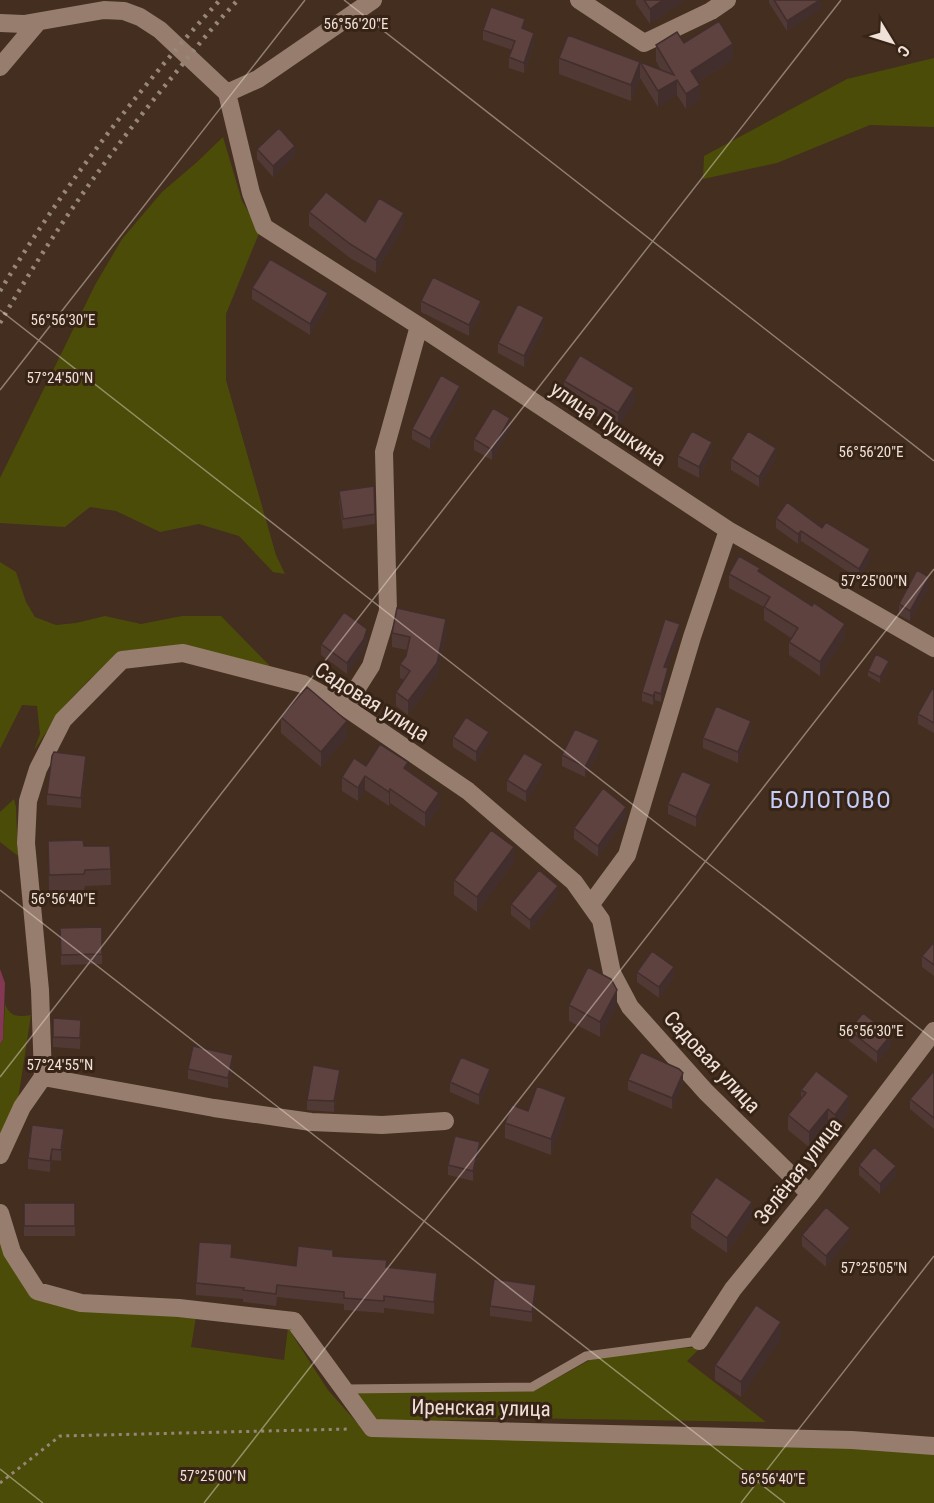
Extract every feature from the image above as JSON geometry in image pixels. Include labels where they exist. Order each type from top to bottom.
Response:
[{"type":"street","points":[[0,23],[24,24],[104,10],[124,11],[140,17],[160,30],[227,93],[258,79],[373,0]]},
{"type":"street","points":[[579,0],[644,43],[711,11],[727,0]]},
{"type":"street","points":[[0,67],[38,22]]},
{"type":"street","name":"улица Пушкина","points":[[227,93],[251,193],[264,227],[419,326],[728,530],[934,648]]},
{"type":"street","points":[[345,707],[371,666],[388,611],[384,452],[419,326]]},
{"type":"street","points":[[591,904],[627,855],[692,637],[728,530]]},
{"type":"street","name":"Садовая улица","points":[[43,1077],[40,990],[26,843],[28,801],[38,769],[63,720],[122,660],[183,653],[303,684],[345,707],[468,791],[574,882],[601,920],[612,973],[630,1007],[706,1092],[810,1194]]},
{"type":"street","name":"Зелёная улица","points":[[699,1341],[733,1289],[810,1194],[934,1031]]},
{"type":"street","points":[[0,1155],[22,1107],[43,1077],[214,1108],[311,1122],[382,1125],[445,1121]]},
{"type":"street","points":[[0,1214],[12,1252],[37,1291],[81,1302],[179,1308],[294,1321],[372,1428]]},
{"type":"street","name":"Иренская улица","points":[[372,1428],[852,1440],[934,1446]]},
{"type":"lane","points":[[344,1389],[531,1387],[586,1356],[699,1341]]},
{"type":"path","points":[[0,1483],[60,1436],[372,1428]]},
{"type":"shaded area","points":[[934,58],[934,127],[870,125],[777,163],[703,179],[704,156],[847,79]]},
{"type":"shaded area","points":[[223,137],[242,201],[260,231],[226,314],[226,380],[276,555],[285,574],[273,572],[239,536],[199,524],[160,532],[116,511],[90,507],[65,527],[0,523],[0,478],[95,285],[122,239],[162,192]]},
{"type":"shaded area","points":[[0,562],[16,572],[26,602],[35,617],[56,625],[105,616],[141,624],[182,616],[221,616],[270,666],[178,646],[123,651],[90,679],[66,704],[34,750],[40,734],[37,706],[22,705],[0,749]]},
{"type":"shaded area","points":[[14,799],[18,856],[0,842],[0,812]]},
{"type":"shaded area","points":[[0,969],[5,983],[3,1039],[0,1044]]},
{"type":"shaded area","points":[[5,1004],[15,1015],[31,1015],[17,1106],[0,1142],[0,1044],[3,1039]]},
{"type":"shaded area","points":[[0,1236],[34,1296],[197,1311],[191,1347],[284,1360],[288,1328],[328,1390],[367,1434],[934,1447],[934,1503],[0,1503]]},
{"type":"shaded area","points":[[701,1347],[687,1361],[766,1422],[516,1418],[374,1423],[350,1392],[534,1391],[590,1360],[642,1351]]},
{"type":"building","points":[[644,0],[663,0],[650,9]]},
{"type":"building","points":[[774,0],[820,0],[787,21]]},
{"type":"building","points":[[491,7],[525,19],[522,28],[534,33],[524,63],[509,57],[515,41],[483,30]]},
{"type":"building","points":[[719,21],[733,44],[691,71],[700,85],[686,94],[677,80],[658,91],[640,62],[674,75],[656,45],[677,32],[684,43]]},
{"type":"building","points":[[568,35],[640,62],[631,85],[559,58]]},
{"type":"building","points":[[279,128],[295,146],[273,166],[257,149]]},
{"type":"building","points":[[326,192],[365,222],[379,198],[404,213],[376,260],[350,244],[309,212]]},
{"type":"building","points":[[270,259],[328,293],[310,324],[252,288]]},
{"type":"building","points":[[433,277],[481,301],[469,325],[421,301]]},
{"type":"building","points":[[518,304],[544,317],[524,356],[498,343]]},
{"type":"building","points":[[580,355],[634,388],[618,413],[564,381]]},
{"type":"building","points":[[441,375],[460,386],[430,439],[412,429]]},
{"type":"building","points":[[493,408],[510,418],[492,450],[474,439]]},
{"type":"building","points":[[692,431],[712,442],[699,467],[678,456]]},
{"type":"building","points":[[748,431],[776,448],[759,477],[731,459]]},
{"type":"building","points":[[374,486],[375,514],[343,519],[339,491]]},
{"type":"building","points":[[787,502],[822,528],[826,522],[870,549],[859,569],[801,531],[798,534],[776,518]]},
{"type":"building","points":[[739,556],[760,568],[758,571],[812,606],[814,603],[845,624],[820,662],[789,642],[798,628],[764,607],[770,597],[729,574]]},
{"type":"building","points":[[917,570],[929,577],[910,611],[899,604]]},
{"type":"building","points":[[397,608],[446,619],[437,663],[408,701],[396,692],[410,671],[400,664],[406,656],[410,637],[392,633]]},
{"type":"building","points":[[344,612],[367,629],[364,639],[347,663],[321,644]]},
{"type":"building","points":[[665,619],[680,624],[664,667],[668,668],[661,694],[655,692],[653,696],[642,692]]},
{"type":"building","points":[[876,654],[889,661],[880,677],[868,671]]},
{"type":"building","points":[[307,687],[347,721],[321,752],[281,717]]},
{"type":"building","points":[[932,689],[934,690],[934,723],[918,714]]},
{"type":"building","points":[[716,706],[751,721],[738,752],[703,738]]},
{"type":"building","points":[[466,717],[489,732],[476,752],[453,737]]},
{"type":"building","points":[[575,729],[599,740],[585,767],[562,755]]},
{"type":"building","points":[[380,744],[408,762],[404,768],[439,793],[425,813],[390,789],[389,792],[365,776],[358,788],[342,777],[354,758],[366,766]]},
{"type":"building","points":[[54,752],[86,756],[81,798],[47,794]]},
{"type":"building","points":[[524,753],[543,764],[526,792],[507,780]]},
{"type":"building","points":[[682,771],[711,784],[696,817],[668,804]]},
{"type":"building","points":[[603,788],[626,807],[598,846],[574,828]]},
{"type":"building","points":[[491,830],[514,847],[477,897],[454,880]]},
{"type":"building","points":[[83,840],[84,846],[110,846],[111,869],[85,870],[84,874],[49,875],[48,841]]},
{"type":"building","points":[[539,870],[558,886],[530,920],[511,904]]},
{"type":"building","points":[[102,927],[102,954],[61,955],[60,928]]},
{"type":"building","points":[[934,942],[934,965],[922,956]]},
{"type":"building","points":[[652,951],[674,967],[659,987],[637,972]]},
{"type":"building","points":[[588,967],[611,979],[617,990],[600,1022],[569,1005]]},
{"type":"building","points":[[863,1013],[891,1035],[877,1052],[849,1030]]},
{"type":"building","points":[[53,1018],[81,1020],[80,1038],[53,1037]]},
{"type":"building","points":[[193,1046],[233,1055],[228,1078],[188,1069]]},
{"type":"building","points":[[641,1052],[683,1073],[672,1098],[628,1080]]},
{"type":"building","points":[[461,1057],[490,1069],[479,1095],[450,1082]]},
{"type":"building","points":[[313,1065],[340,1070],[334,1101],[307,1100]]},
{"type":"building","points":[[816,1071],[849,1096],[835,1115],[828,1109],[809,1132],[788,1115],[806,1093],[801,1090]]},
{"type":"building","points":[[934,1073],[934,1118],[910,1099]]},
{"type":"building","points":[[537,1086],[566,1097],[551,1139],[505,1123],[512,1105],[528,1111]]},
{"type":"building","points":[[32,1125],[64,1129],[61,1150],[52,1149],[50,1161],[28,1158]]},
{"type":"building","points":[[455,1136],[480,1142],[473,1171],[448,1165]]},
{"type":"building","points":[[874,1147],[896,1166],[880,1184],[859,1165]]},
{"type":"building","points":[[716,1177],[752,1202],[727,1238],[691,1213]]},
{"type":"building","points":[[24,1203],[75,1203],[75,1226],[24,1226]]},
{"type":"building","points":[[826,1207],[850,1228],[826,1256],[802,1235]]},
{"type":"building","points":[[199,1242],[232,1244],[231,1257],[296,1266],[298,1246],[333,1250],[333,1256],[387,1260],[386,1267],[437,1273],[434,1302],[384,1296],[384,1301],[344,1298],[344,1292],[277,1285],[276,1294],[196,1283]]},
{"type":"building","points":[[494,1279],[536,1285],[532,1312],[490,1306]]},
{"type":"building","points":[[756,1305],[781,1322],[741,1382],[715,1365]]},
{"type":"railway","points":[[0,291],[49,214],[103,140],[160,68],[220,0]]},
{"type":"railway","points":[[0,323],[39,259],[103,165],[149,105],[238,0]]},
{"type":"district","name":"БОЛОТОВО","points":[[831,800]]}]
